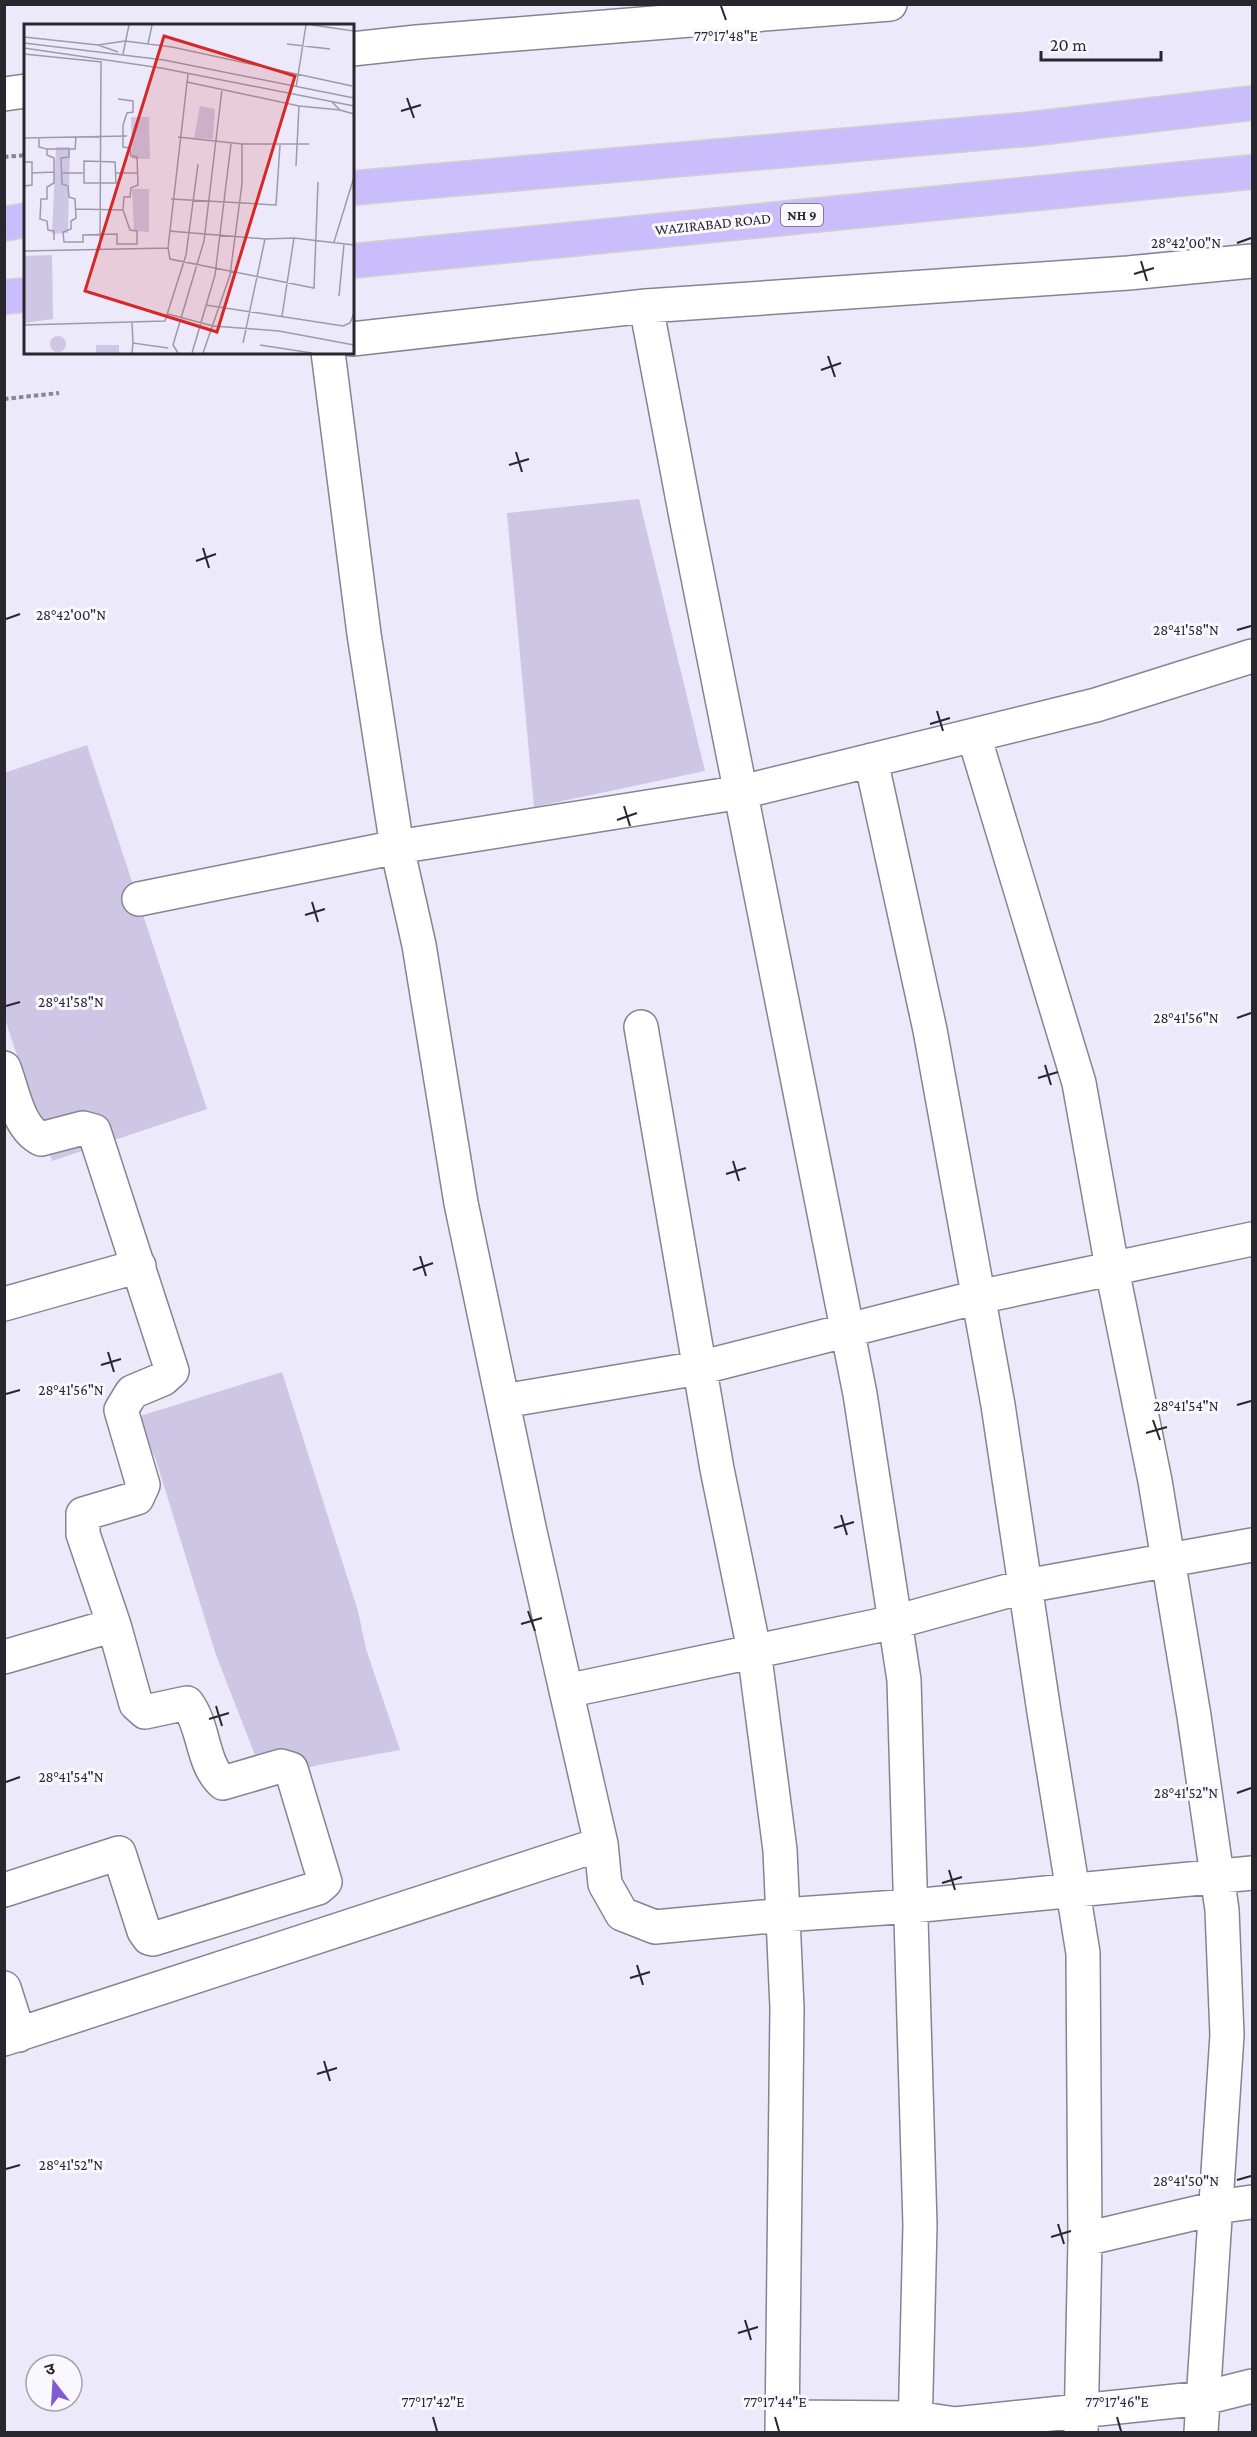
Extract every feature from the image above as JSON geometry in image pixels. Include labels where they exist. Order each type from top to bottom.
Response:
[{"type":"highway","points":[[354,188],[1030,129],[1252,103]]},
{"type":"highway","name":"WAZIRABAD ROAD","points":[[354,261],[1252,172]]},
{"type":"highway","points":[[4,224],[24,220]]},
{"type":"highway","points":[[4,297],[24,295]]},
{"type":"street","points":[[354,49],[890,4]]},
{"type":"street","points":[[4,94],[24,91]]},
{"type":"street","points":[[354,339],[646,306],[1117,274],[1252,261]]},
{"type":"street","points":[[646,306],[860,1394],[904,1680],[920,2225],[916,2425]]},
{"type":"street","points":[[328,354],[364,634],[397,847],[419,945],[461,1203],[601,1844],[605,1884],[622,1914],[655,1927],[912,1906],[1252,1873]]},
{"type":"street","points":[[139,899],[397,847],[742,792],[1096,705],[1252,656]]},
{"type":"street","points":[[974,736],[1078,1083],[1155,1481],[1194,1716],[1222,1910],[1227,2035],[1202,2433]]},
{"type":"street","points":[[872,760],[930,1030],[978,1297],[1083,1953],[1085,2240],[1081,2422]]},
{"type":"street","points":[[641,1027],[717,1469],[754,1650],[780,1850],[787,2008],[782,2425],[1081,2422],[1204,2398],[1252,2386]]},
{"type":"street","points":[[4,1068],[26,1126],[32,1135],[41,1139],[83,1128],[94,1131],[172,1371],[163,1379],[132,1392],[121,1410],[143,1485],[137,1498],[83,1514],[83,1534],[114,1625],[136,1704],[145,1712],[187,1703],[195,1714],[213,1774],[223,1783],[282,1766],[291,1769],[325,1882],[318,1888],[153,1938],[149,1938],[144,1931],[119,1852],[4,1890]]},
{"type":"street","points":[[503,1401],[699,1368],[978,1297],[1252,1239]]},
{"type":"street","points":[[4,1304],[139,1266]]},
{"type":"street","points":[[566,1691],[895,1622],[1026,1586],[1252,1545]]},
{"type":"street","points":[[4,1657],[114,1625]]},
{"type":"street","points":[[4,1988],[12,2037],[601,1844]]},
{"type":"street","points":[[1085,2240],[1252,2202]]},
{"type":"path","points":[[4,157],[24,156]]},
{"type":"path","points":[[4,399],[58,393]]},
{"type":"shaded area","points":[[639,499],[705,771],[534,807],[507,513]]},
{"type":"shaded area","points":[[87,745],[207,1109],[52,1161],[5,1019],[4,773]]},
{"type":"shaded area","points":[[282,1372],[358,1611],[366,1649],[400,1750],[318,1765],[265,1781],[216,1655],[156,1460],[137,1417]]}]
